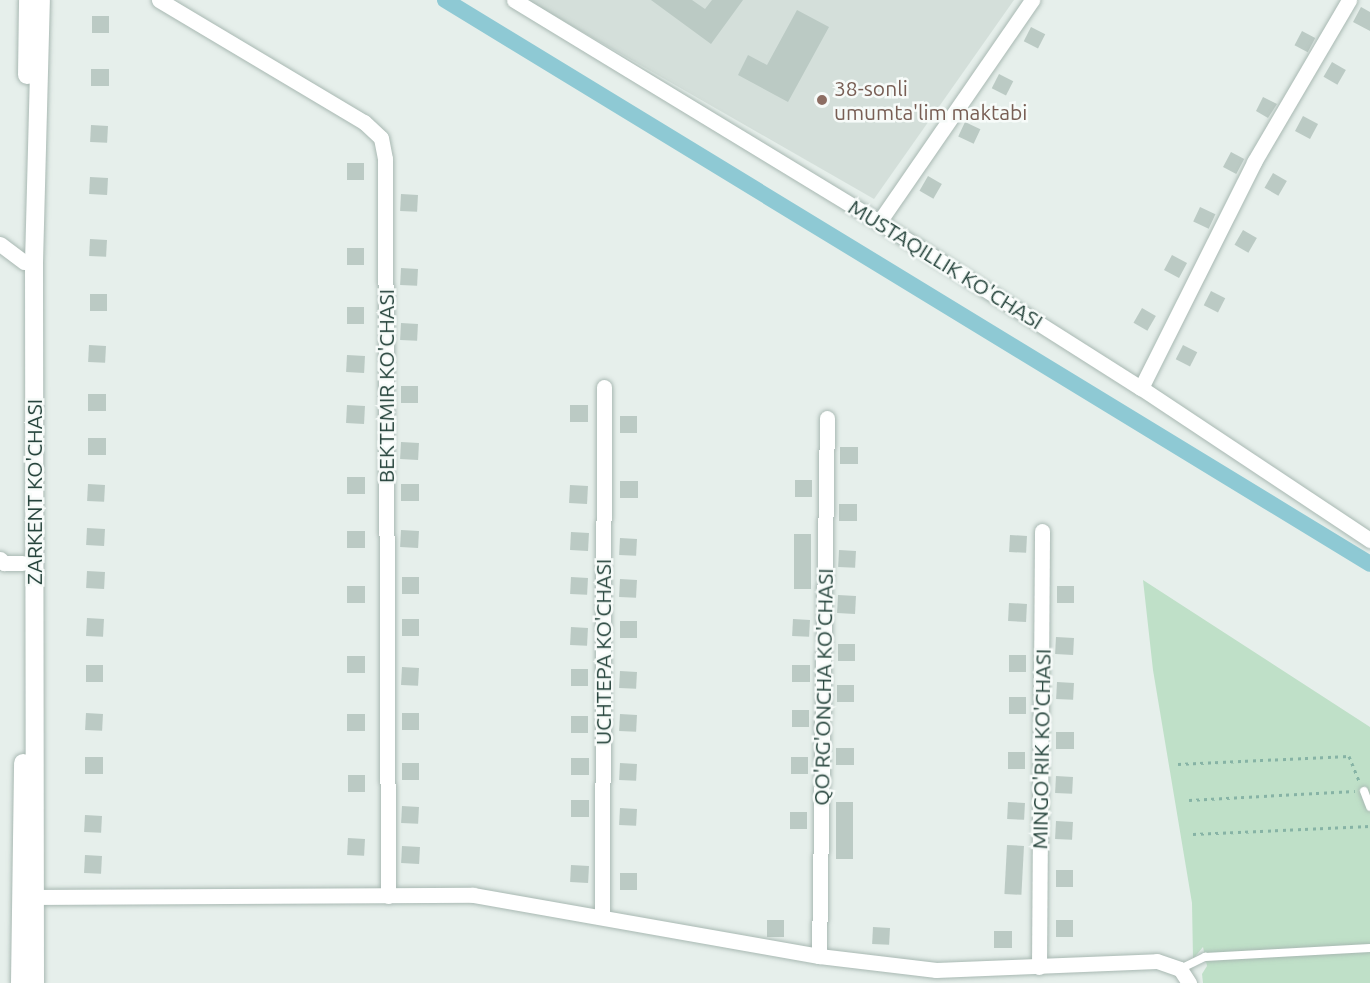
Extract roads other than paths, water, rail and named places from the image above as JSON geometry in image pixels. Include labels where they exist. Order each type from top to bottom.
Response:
[{"type":"main road","name":"ZARKENT KO'CHASI","points":[[20,983],[6,563],[24,262],[27,0]]},
{"type":"main road","name":"ZARKENT KO'CHASI","points":[[35,983],[37,897],[34,263],[41,0]]},
{"type":"street","name":"BEKTEMIR KO'CHASI","points":[[159,0],[364,122],[381,138],[385,159],[388,896]]},
{"type":"street","name":"MUSTAQILLIK KO'CHASI","points":[[514,0],[879,222],[1369,536]]},
{"type":"street","points":[[879,222],[1032,0]]},
{"type":"street","points":[[1141,388],[1254,162],[1349,0]]},
{"type":"street","points":[[0,244],[24,262]]},
{"type":"street","name":"UCHTEPA KO'CHASI","points":[[602,917],[604,387]]},
{"type":"street","name":"QO'RG'ONCHA KO'CHASI","points":[[819,956],[827,418]]},
{"type":"street","name":"MINGO'RIK KO'CHASI","points":[[1039,967],[1042,531]]},
{"type":"street","points":[[37,897],[473,895],[819,956],[936,970],[1158,961],[1180,969],[1189,983]]},
{"type":"lane","points":[[1364,791],[1370,807]]},
{"type":"lane","points":[[1180,969],[1205,957],[1370,948]]},
{"type":"waterway","points":[[445,0],[1370,564]]},
{"type":"place","name":"38-sonli umumta'lim maktabi","points":[[822,100]]}]
